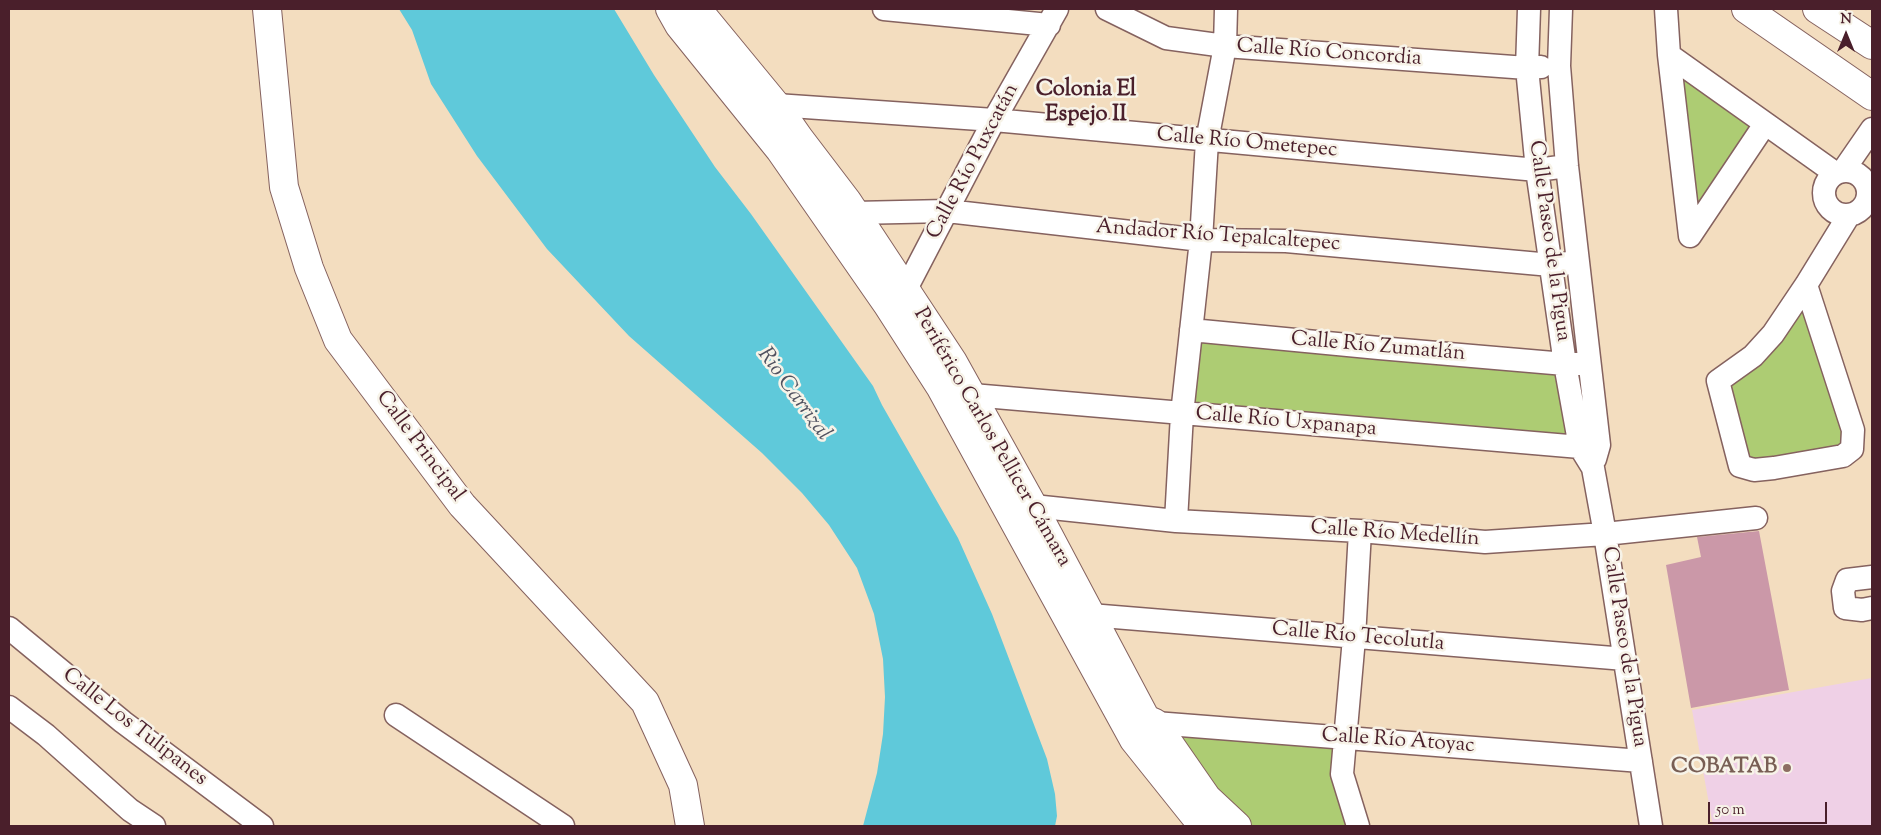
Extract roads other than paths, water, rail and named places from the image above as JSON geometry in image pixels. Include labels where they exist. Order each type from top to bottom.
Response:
[{"type":"main road","name":"Calle Principal","points":[[267,9],[284,187],[309,268],[338,340],[462,505],[645,702],[683,785],[690,826]]},
{"type":"main road","name":"Periférico Carlos Pellicer Cámara","points":[[670,9],[679,24],[780,150],[887,304],[941,388],[1134,740],[1194,815],[1206,826]]},
{"type":"main road","name":"Periférico Carlos Pellicer Cámara","points":[[697,9],[776,105],[848,201],[854,213],[953,362],[972,395],[1146,719],[1155,724],[1207,798],[1237,826]]},
{"type":"main road","points":[[1746,9],[1872,96]]},
{"type":"main road","points":[[1817,9],[1872,45]]},
{"type":"street","points":[[884,9],[1053,17]]},
{"type":"street","name":"Calle Río Concordia","points":[[1107,9],[1166,38],[1225,46],[1527,68],[1559,66]]},
{"type":"street","points":[[1176,521],[1182,414],[1201,240],[1207,141],[1225,46],[1226,9]]},
{"type":"street","name":"Calle Paseo de la Pigua","points":[[1529,9],[1527,68],[1537,170],[1565,364],[1590,446]]},
{"type":"street","name":"Calle Paseo de la Pigua","points":[[1561,9],[1559,66],[1567,166],[1591,364],[1590,446],[1651,826]]},
{"type":"street","points":[[1666,9],[1669,55],[1690,236],[1765,124]]},
{"type":"street","name":"Calle Río Puxcatán","points":[[906,289],[994,120],[1053,17]]},
{"type":"street","points":[[1669,55],[1765,124],[1839,172],[1852,171],[1860,175],[1866,182],[1870,194],[1864,207],[1857,213],[1840,215],[1832,211],[1826,204],[1824,187],[1828,179],[1839,172],[1872,129]]},
{"type":"street","name":"Calle Río Ometepec","points":[[776,105],[994,120],[1537,170],[1567,166]]},
{"type":"street","name":"Andador Río Tepalcaltepec","points":[[854,213],[947,211],[1201,240],[1286,242],[1551,265],[1578,262]]},
{"type":"street","points":[[1806,285],[1853,430],[1852,449],[1843,456],[1774,468],[1754,470],[1740,466],[1718,381],[1753,356],[1773,334],[1849,215]]},
{"type":"street","name":"Calle Río Zumatlán","points":[[1191,330],[1565,364],[1591,364]]},
{"type":"street","name":"Calle Río Uxpanapa","points":[[972,395],[1182,414],[1590,446]]},
{"type":"street","name":"Calle Río Medellín","points":[[1033,506],[1176,521],[1360,531],[1485,542],[1605,534],[1756,518]]},
{"type":"street","points":[[1358,826],[1342,774],[1354,638],[1360,531]]},
{"type":"street","points":[[1872,577],[1848,580],[1843,591],[1845,608],[1862,610],[1872,608]]},
{"type":"street","name":"Calle Río Tecolutla","points":[[1090,616],[1625,659]]},
{"type":"street","name":"Calle Los Tulipanes","points":[[9,628],[123,722],[262,826]]},
{"type":"street","points":[[9,707],[46,735],[130,810],[154,826]]},
{"type":"street","points":[[396,715],[563,826]]},
{"type":"street","name":"Calle Río Atoyac","points":[[1155,724],[1641,761]]},
{"type":"water","name":"Rio Carrizal","points":[[399,9],[614,9],[654,75],[715,167],[751,214],[873,386],[958,538],[992,614],[1047,759],[1055,794],[1057,816],[1055,826],[863,826],[877,773],[883,734],[885,697],[883,659],[874,614],[857,568],[829,525],[802,493],[762,453],[629,336],[547,249],[477,156],[431,84],[412,30]]},
{"type":"place","name":"COBATAB","points":[[1787,768]]},
{"type":"district","name":"Colonia El Espejo II","points":[[1086,104]]}]
